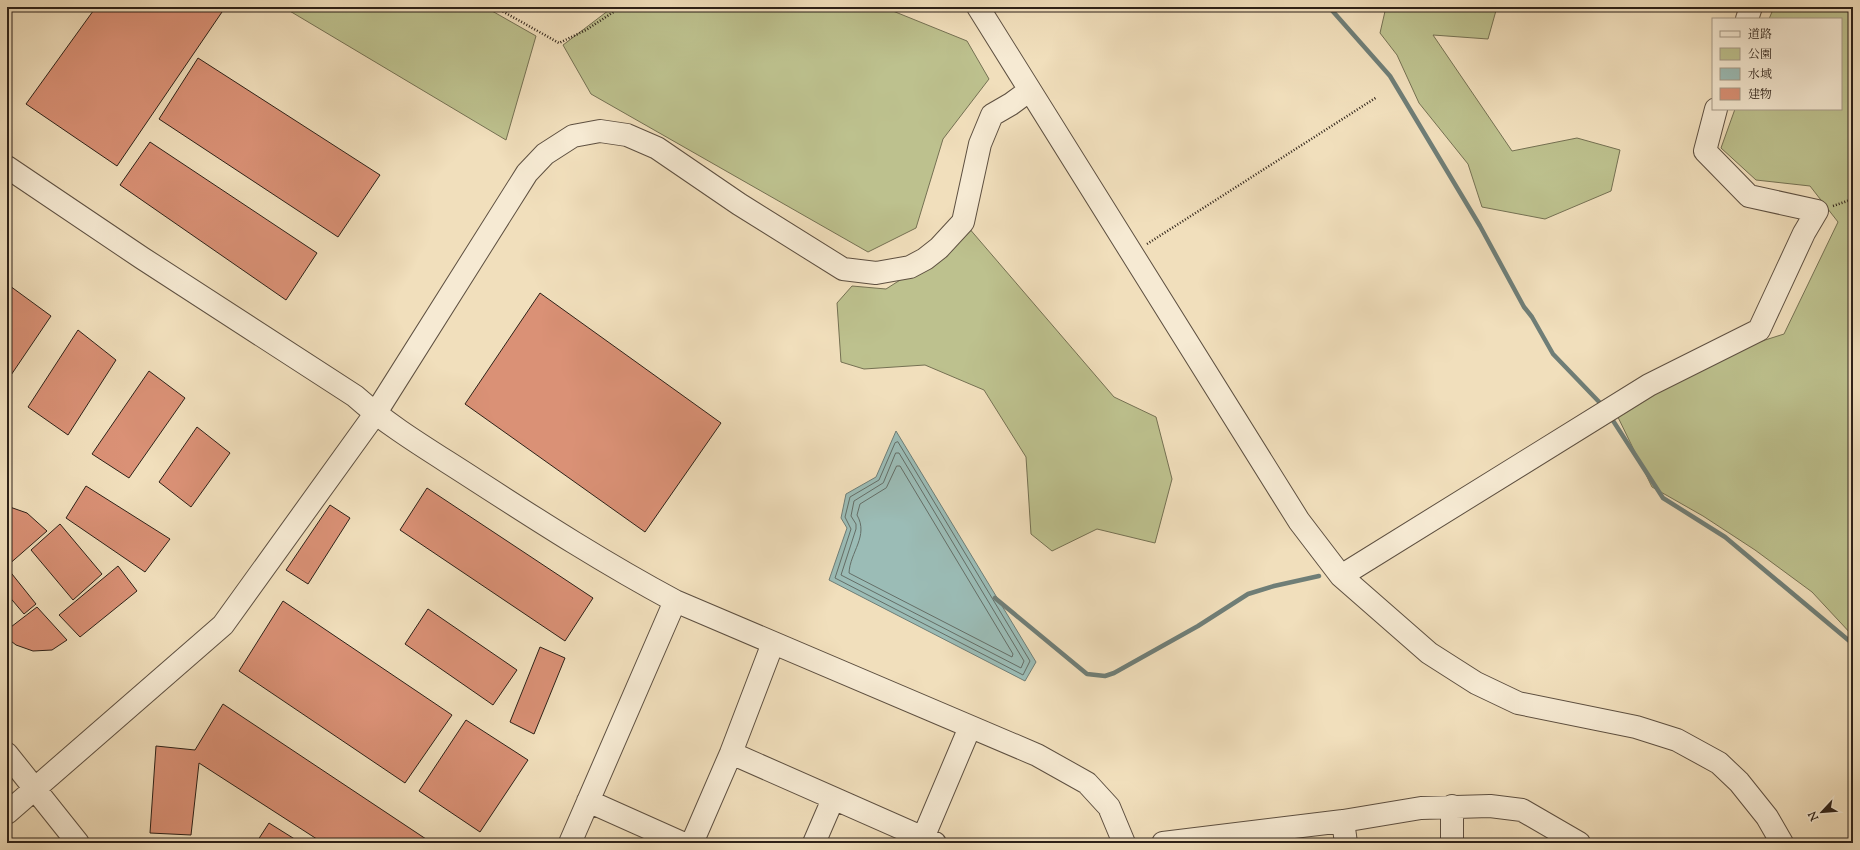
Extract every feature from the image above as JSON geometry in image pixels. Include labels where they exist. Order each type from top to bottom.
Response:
[{"type":"street","points":[[978,7],[1300,520],[1341,576],[1429,653],[1476,683],[1518,703],[1636,727],[1676,740],[1719,764],[1739,782],[1767,817],[1782,843]]},
{"type":"street","points":[[1747,18],[1751,7]]},
{"type":"street","points":[[7,813],[223,625],[375,414],[527,173],[544,154],[573,136],[600,131],[627,135],[657,148],[739,204],[843,269],[876,273],[910,267],[925,260],[939,248],[963,222],[980,144],[992,115],[1011,104],[1030,90]]},
{"type":"street","points":[[1341,576],[1606,410],[1649,385],[1759,330],[1794,254],[1817,211],[1749,196],[1705,152],[1716,110]]},
{"type":"street","points":[[7,167],[142,258],[355,396],[375,414],[576,545],[675,601],[1037,755],[1087,784],[1108,807],[1124,843]]},
{"type":"street","points":[[570,843],[675,601]]},
{"type":"street","points":[[692,843],[731,753],[773,643]]},
{"type":"street","points":[[731,753],[929,840],[970,726]]},
{"type":"street","points":[[7,754],[78,843]]},
{"type":"street","points":[[814,843],[833,799]]},
{"type":"street","points":[[588,801],[682,843]]},
{"type":"street","points":[[1452,806],[1452,843]]},
{"type":"street","points":[[1163,843],[1245,838],[1421,808],[1490,806],[1522,810],[1580,843]]},
{"type":"street","points":[[1344,821],[1346,843]]},
{"type":"path","points":[[495,7],[559,43],[586,30],[621,7]]},
{"type":"path","points":[[1133,252],[1377,97]]},
{"type":"green space","points":[[283,7],[485,7],[536,36],[506,140]]},
{"type":"green space","points":[[613,7],[883,7],[967,41],[989,79],[943,139],[916,228],[868,252],[591,94],[563,45]]},
{"type":"green space","points":[[1386,7],[1497,7],[1488,39],[1433,35],[1512,151],[1577,138],[1620,150],[1611,191],[1545,219],[1482,207],[1468,164],[1419,103],[1397,55],[1380,33]]},
{"type":"green space","points":[[1774,7],[1853,7],[1853,636],[1812,592],[1755,550],[1703,516],[1652,487],[1613,407],[1646,378],[1784,334],[1838,222],[1810,186],[1756,180],[1721,148],[1735,110],[1842,110],[1842,18],[1769,18]]},
{"type":"green space","points":[[968,227],[1114,397],[1156,417],[1172,479],[1155,543],[1097,529],[1052,551],[1031,534],[1026,457],[984,390],[925,365],[864,369],[841,362],[837,303],[852,286],[886,289],[938,256]]},
{"type":"water","points":[[896,431],[1036,662],[1025,681],[829,580],[847,528],[841,518],[846,494],[876,477]]},
{"type":"building","points":[[96,7],[214,7],[222,12],[117,166],[26,104]]},
{"type":"building","points":[[198,58],[380,175],[338,237],[159,119]]},
{"type":"building","points":[[150,142],[317,253],[286,300],[120,185]]},
{"type":"building","points":[[10,286],[51,316],[7,381],[7,291]]},
{"type":"building","points":[[540,293],[721,423],[645,532],[465,404]]},
{"type":"building","points":[[78,330],[116,360],[68,435],[28,407]]},
{"type":"building","points":[[149,371],[185,398],[129,478],[92,454]]},
{"type":"building","points":[[197,427],[230,453],[191,507],[159,482]]},
{"type":"building","points":[[86,486],[170,539],[145,572],[66,518]]},
{"type":"building","points":[[427,488],[593,598],[565,641],[400,530]]},
{"type":"building","points":[[330,505],[350,518],[308,584],[286,570]]},
{"type":"building","points":[[7,506],[27,513],[47,531],[7,566]]},
{"type":"building","points":[[60,524],[102,574],[73,600],[31,550]]},
{"type":"building","points":[[118,566],[137,591],[80,637],[59,615]]},
{"type":"building","points":[[8,569],[36,604],[24,614],[7,594]]},
{"type":"building","points":[[283,601],[452,715],[405,783],[239,671]]},
{"type":"building","points":[[37,607],[67,640],[52,650],[33,651],[16,645],[7,638],[7,630]]},
{"type":"building","points":[[428,609],[517,670],[493,705],[405,644]]},
{"type":"building","points":[[540,647],[565,658],[534,734],[510,722]]},
{"type":"building","points":[[223,704],[432,843],[323,843],[199,763],[191,835],[150,833],[156,746],[195,750]]},
{"type":"building","points":[[466,720],[528,760],[480,832],[419,791]]},
{"type":"building","points":[[269,823],[301,843],[256,843]]},
{"type":"waterway","points":[[1329,7],[1390,76],[1480,226],[1524,307],[1532,317],[1553,354],[1603,406]]},
{"type":"waterway","points":[[1610,416],[1663,498],[1725,537],[1853,644]]},
{"type":"waterway","points":[[995,598],[1087,674],[1105,676],[1114,673],[1198,626],[1248,594],[1274,586],[1319,576]]}]
